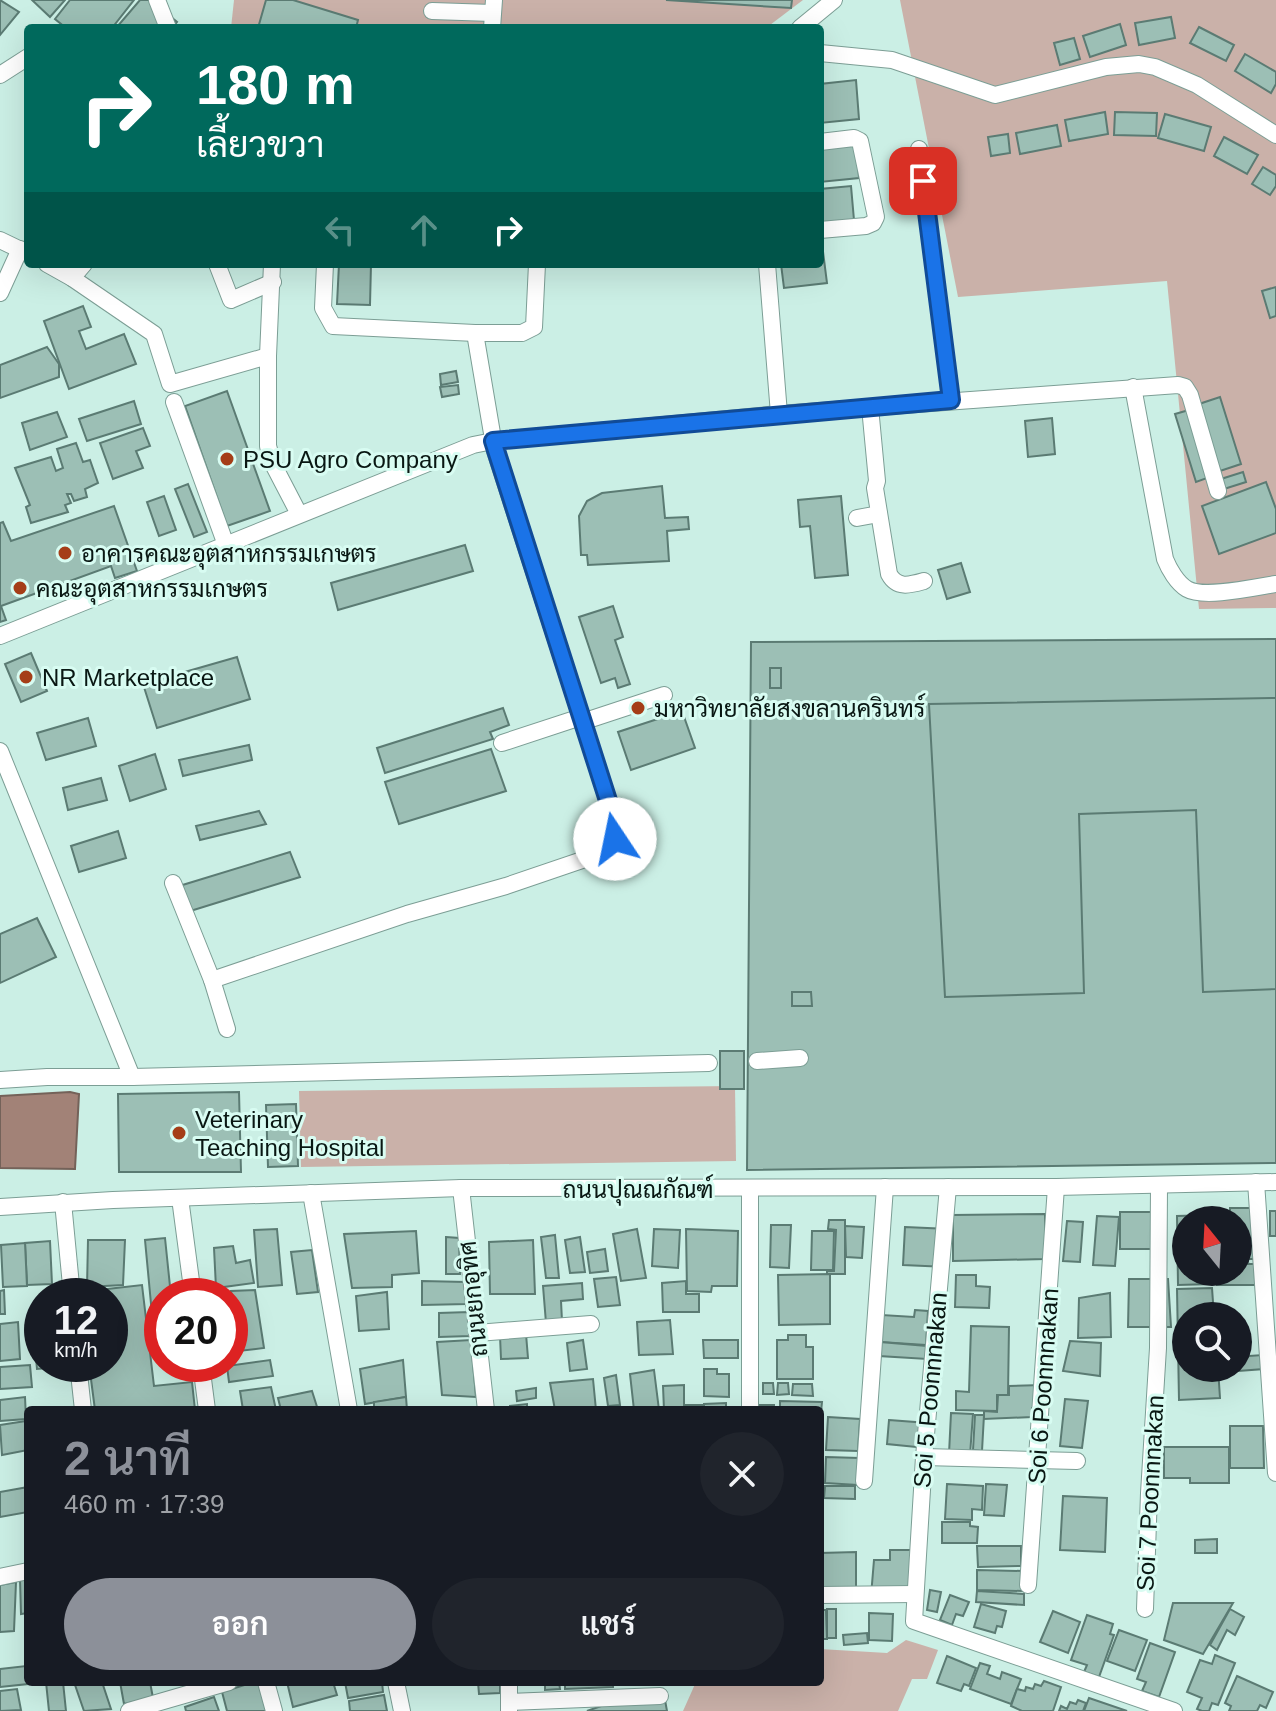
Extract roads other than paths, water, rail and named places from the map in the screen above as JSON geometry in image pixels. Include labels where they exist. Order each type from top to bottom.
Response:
[{"type":"street","points":[[157,0],[166,24]]},
{"type":"street","points":[[805,24],[834,0]]},
{"type":"street","points":[[432,11],[493,14]]},
{"type":"street","points":[[824,53],[892,60],[995,95],[1106,67],[1139,64],[1155,67],[1197,85],[1276,135]]},
{"type":"street","points":[[0,75],[24,60]]},
{"type":"street","points":[[824,142],[854,138],[860,141],[876,217],[873,223],[861,227],[824,230]]},
{"type":"street","points":[[919,149],[951,400]]},
{"type":"street","points":[[0,240],[24,252],[0,293]]},
{"type":"street","points":[[54,268],[154,334],[170,384],[268,356]]},
{"type":"street","points":[[72,278],[81,268]]},
{"type":"street","points":[[219,268],[231,300],[273,282]]},
{"type":"street","points":[[272,268],[267,427],[270,455],[299,514]]},
{"type":"street","points":[[325,268],[323,308],[336,327],[475,333],[522,333],[534,327],[537,268]]},
{"type":"street","points":[[767,268],[779,414]]},
{"type":"street","points":[[212,980],[407,914],[506,886],[605,850],[615,839],[616,827],[493,441],[475,333]]},
{"type":"street","points":[[0,636],[473,445],[493,441],[779,414],[1178,385],[1187,389],[1218,491]]},
{"type":"street","points":[[1133,387],[1166,562],[1176,578],[1186,589],[1200,593],[1276,584]]},
{"type":"street","points":[[174,402],[226,545]]},
{"type":"street","points":[[870,407],[877,481],[875,488],[891,578],[901,585],[924,581]]},
{"type":"street","points":[[857,518],[879,514]]},
{"type":"street","points":[[502,743],[664,695]]},
{"type":"street","points":[[0,751],[132,1077]]},
{"type":"street","points":[[173,883],[212,980],[227,1029]]},
{"type":"street","points":[[757,1061],[800,1058]]},
{"type":"street","points":[[0,1080],[709,1063]]},
{"type":"street","points":[[1256,1182],[1276,1473]]},
{"type":"street","name":"ถนนปุณณกัณฑ์","points":[[0,1207],[63,1202],[461,1188],[1056,1187],[1276,1182]]},
{"type":"street","name":"Soi 7 Poonnnakan","points":[[1145,1609],[1158,1348],[1159,1185]]},
{"type":"street","points":[[864,1481],[885,1187]]},
{"type":"street","name":"Soi 5 Poonnnakan","points":[[915,1594],[948,1187]]},
{"type":"street","name":"Soi 6 Poonnnakan","points":[[1028,1585],[1056,1187]]},
{"type":"street","name":"ถนนยกอุทิศ","points":[[461,1188],[486,1406]]},
{"type":"street","points":[[750,1189],[750,1406]]},
{"type":"street","points":[[311,1193],[348,1406]]},
{"type":"street","points":[[180,1198],[191,1278]]},
{"type":"street","points":[[63,1202],[70,1278]]},
{"type":"street","points":[[477,1333],[591,1324]]},
{"type":"street","points":[[80,1382],[83,1406]]},
{"type":"street","points":[[203,1382],[206,1406]]},
{"type":"street","points":[[924,1457],[1077,1461]]},
{"type":"street","points":[[0,1577],[24,1572]]},
{"type":"street","points":[[824,1595],[915,1594],[914,1621],[1174,1711]]},
{"type":"street","points":[[129,1711],[215,1686]]},
{"type":"street","points":[[267,1686],[274,1711]]},
{"type":"street","points":[[397,1686],[402,1711]]},
{"type":"street","points":[[509,1686],[509,1707],[660,1696]]},
{"type":"place","name":"PSU Agro Company","points":[[227,459]]},
{"type":"place","name":"อาคารคณะอุตสาหกรรมเกษตร","points":[[65,553]]},
{"type":"place","name":"คณะอุตสาหกรรมเกษตร","points":[[20,588]]},
{"type":"place","name":"NR Marketplace","points":[[26,677]]},
{"type":"place","name":"มหาวิทยาลัยสงขลานครินทร์","points":[[638,708]]},
{"type":"place","name":"Veterinary Teaching Hospital","points":[[179,1133]]}]
